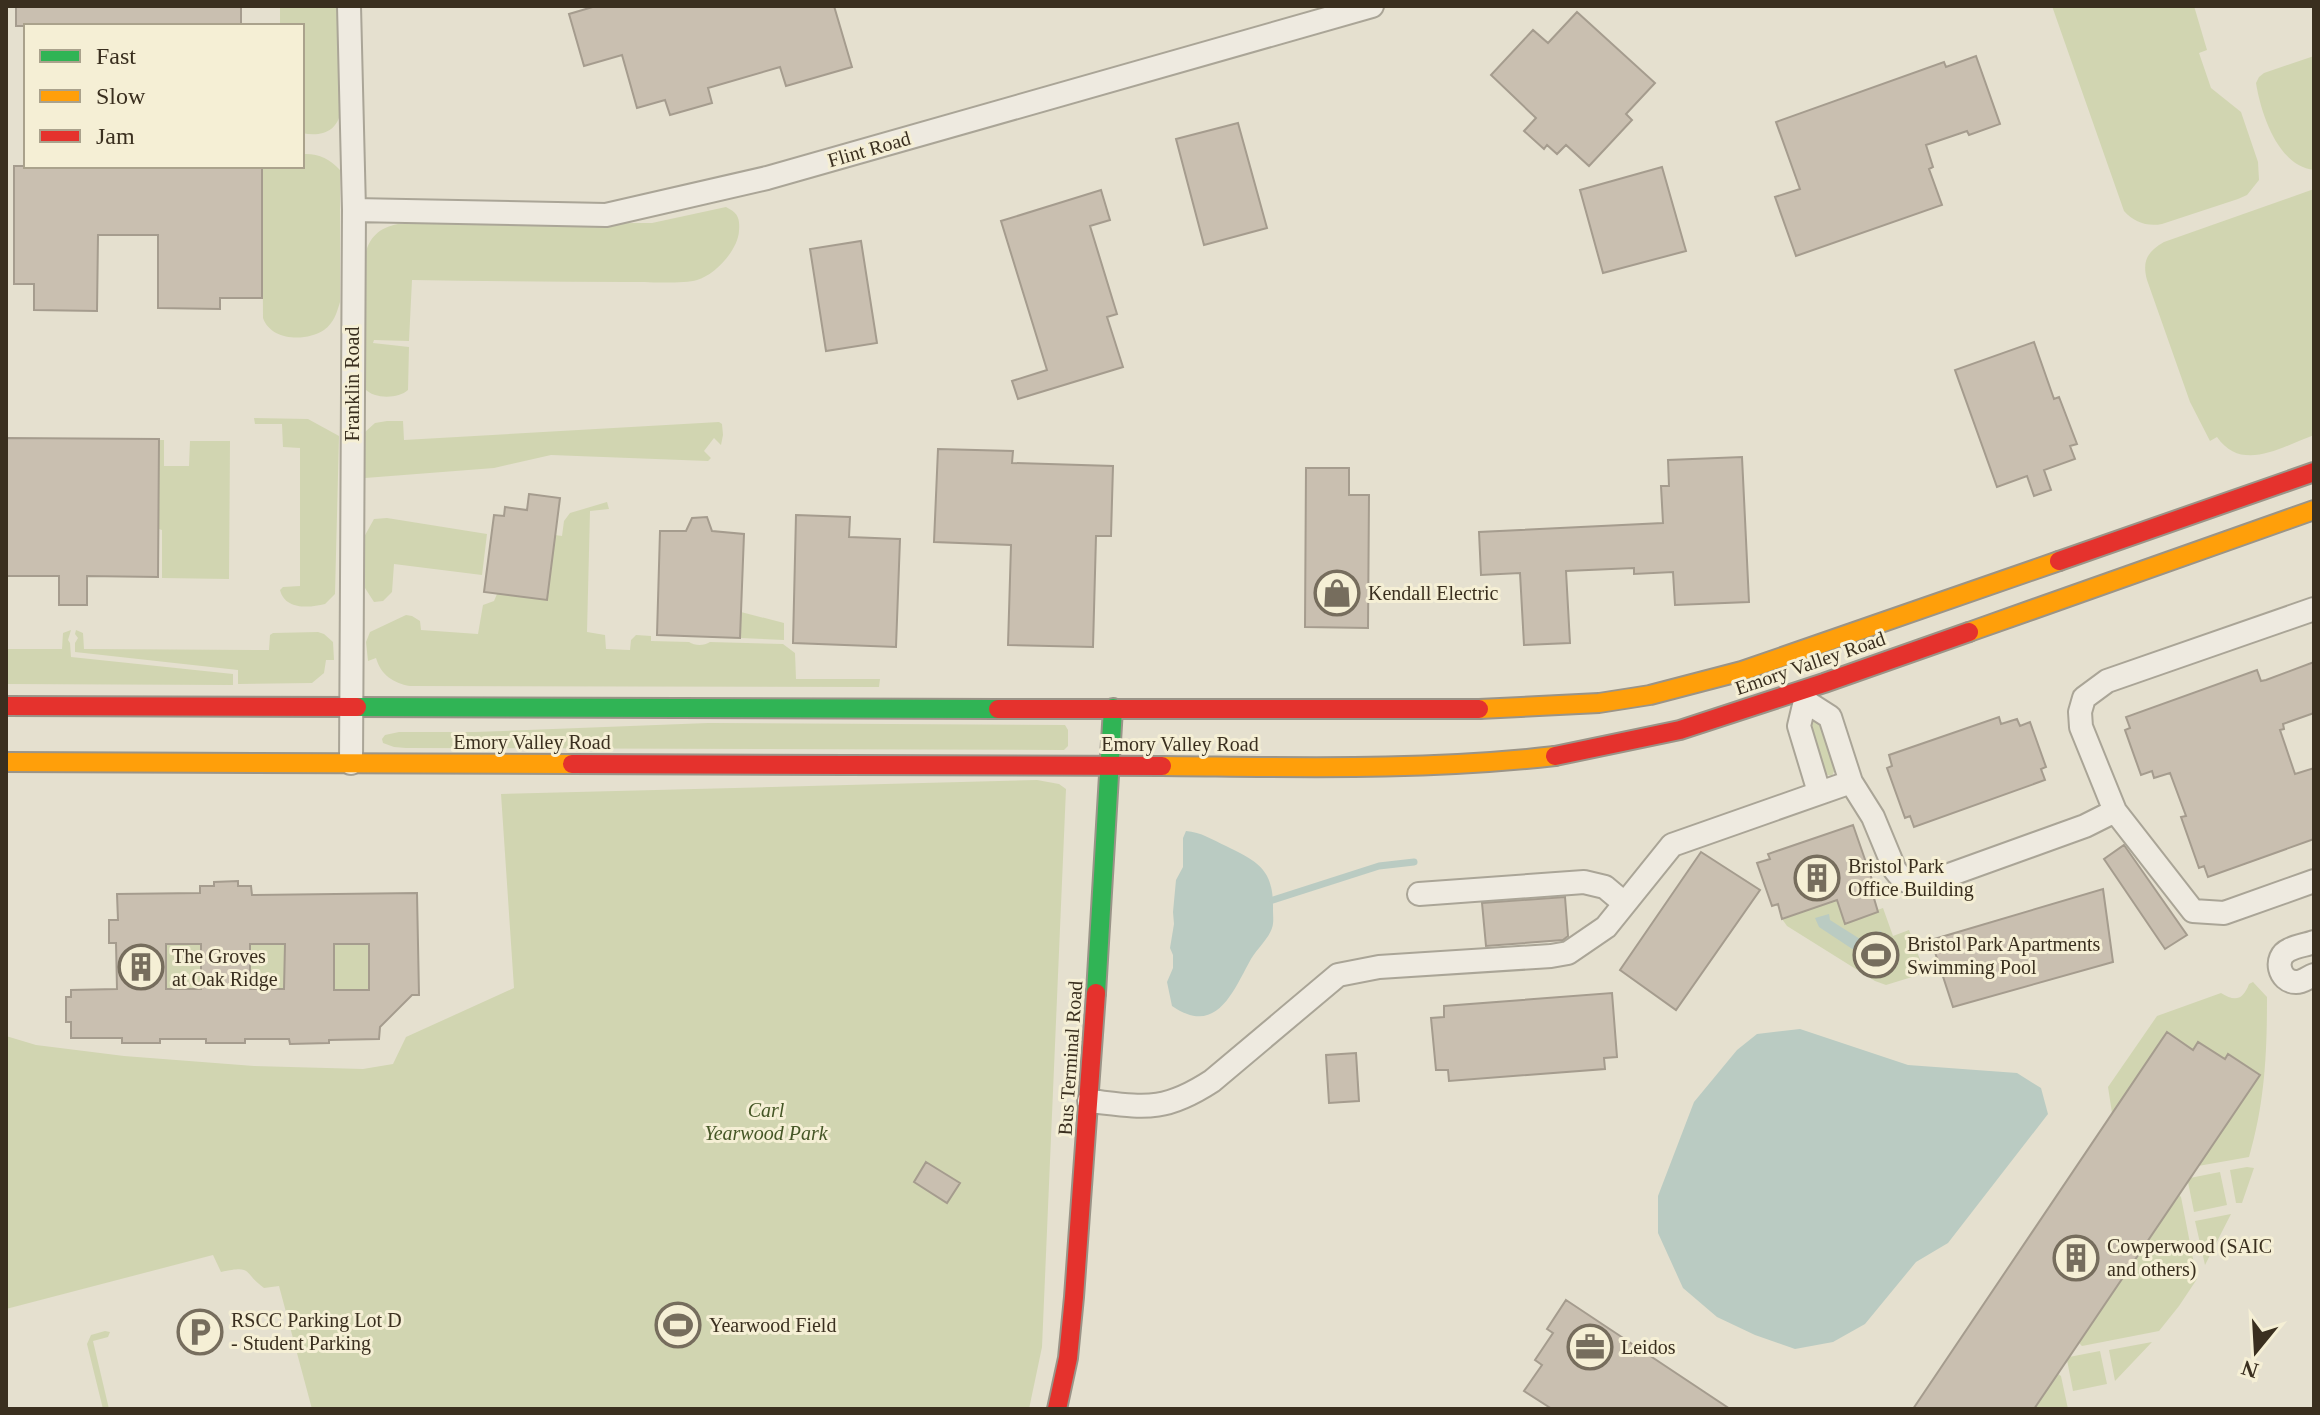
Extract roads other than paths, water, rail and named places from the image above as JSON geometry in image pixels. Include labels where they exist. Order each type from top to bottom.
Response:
[{"type":"main road","name":"Emory Valley Road","points":[[6,706],[1446,710],[1599,703],[1650,695],[1742,671],[2314,472]]},
{"type":"main road","name":"Emory Valley Road","points":[[6,762],[1423,767],[1494,763],[1557,756],[1680,730],[1824,683],[2314,510]]},
{"type":"main road","name":"Bus Terminal Road","points":[[1057,1409],[1068,1358],[1089,1101],[1113,708]]},
{"type":"street","name":"Franklin Road","points":[[349,6],[354,210],[351,763]]},
{"type":"street","name":"Flint Road","points":[[354,210],[606,215],[767,178],[1372,6]]},
{"type":"street","points":[[2314,609],[2107,681],[2084,698],[2080,712],[2081,727],[2115,811],[2193,911],[2224,913],[2314,881]]},
{"type":"street","points":[[1819,792],[1799,726],[1805,701],[1830,717],[1851,782],[1873,817],[1895,870],[1900,877],[1915,885],[2085,826],[2115,811]]},
{"type":"street","points":[[1089,1101],[1153,1106],[1190,1095],[1212,1081],[1338,975],[1379,967],[1568,953],[1606,927],[1672,845],[1851,782]]},
{"type":"street","points":[[1419,894],[1584,882],[1605,887],[1624,903]]},
{"type":"street","points":[[2314,942],[2289,950],[2281,956],[2279,967],[2284,977],[2293,982],[2304,981],[2314,975]]},
{"type":"waterway","points":[[1273,900],[1379,866],[1414,862]]},
{"type":"place","name":"Kendall Electric","points":[[1337,593]]},
{"type":"place","name":"Bristol Park Office Building","points":[[1817,878]]},
{"type":"place","name":"Bristol Park Apartments Swimming Pool","points":[[1876,955]]},
{"type":"place","name":"The Groves at Oak Ridge","points":[[141,967]]},
{"type":"place","name":"Cowperwood (SAIC and others)","points":[[2076,1258]]},
{"type":"place","name":"Yearwood Field","points":[[678,1325]]},
{"type":"place","name":"RSCC Parking Lot D - Student Parking","points":[[200,1332]]},
{"type":"place","name":"Leidos","points":[[1590,1347]]},
{"type":"park label","name":"Carl Yearwood Park","points":[[766,1122]]}]
